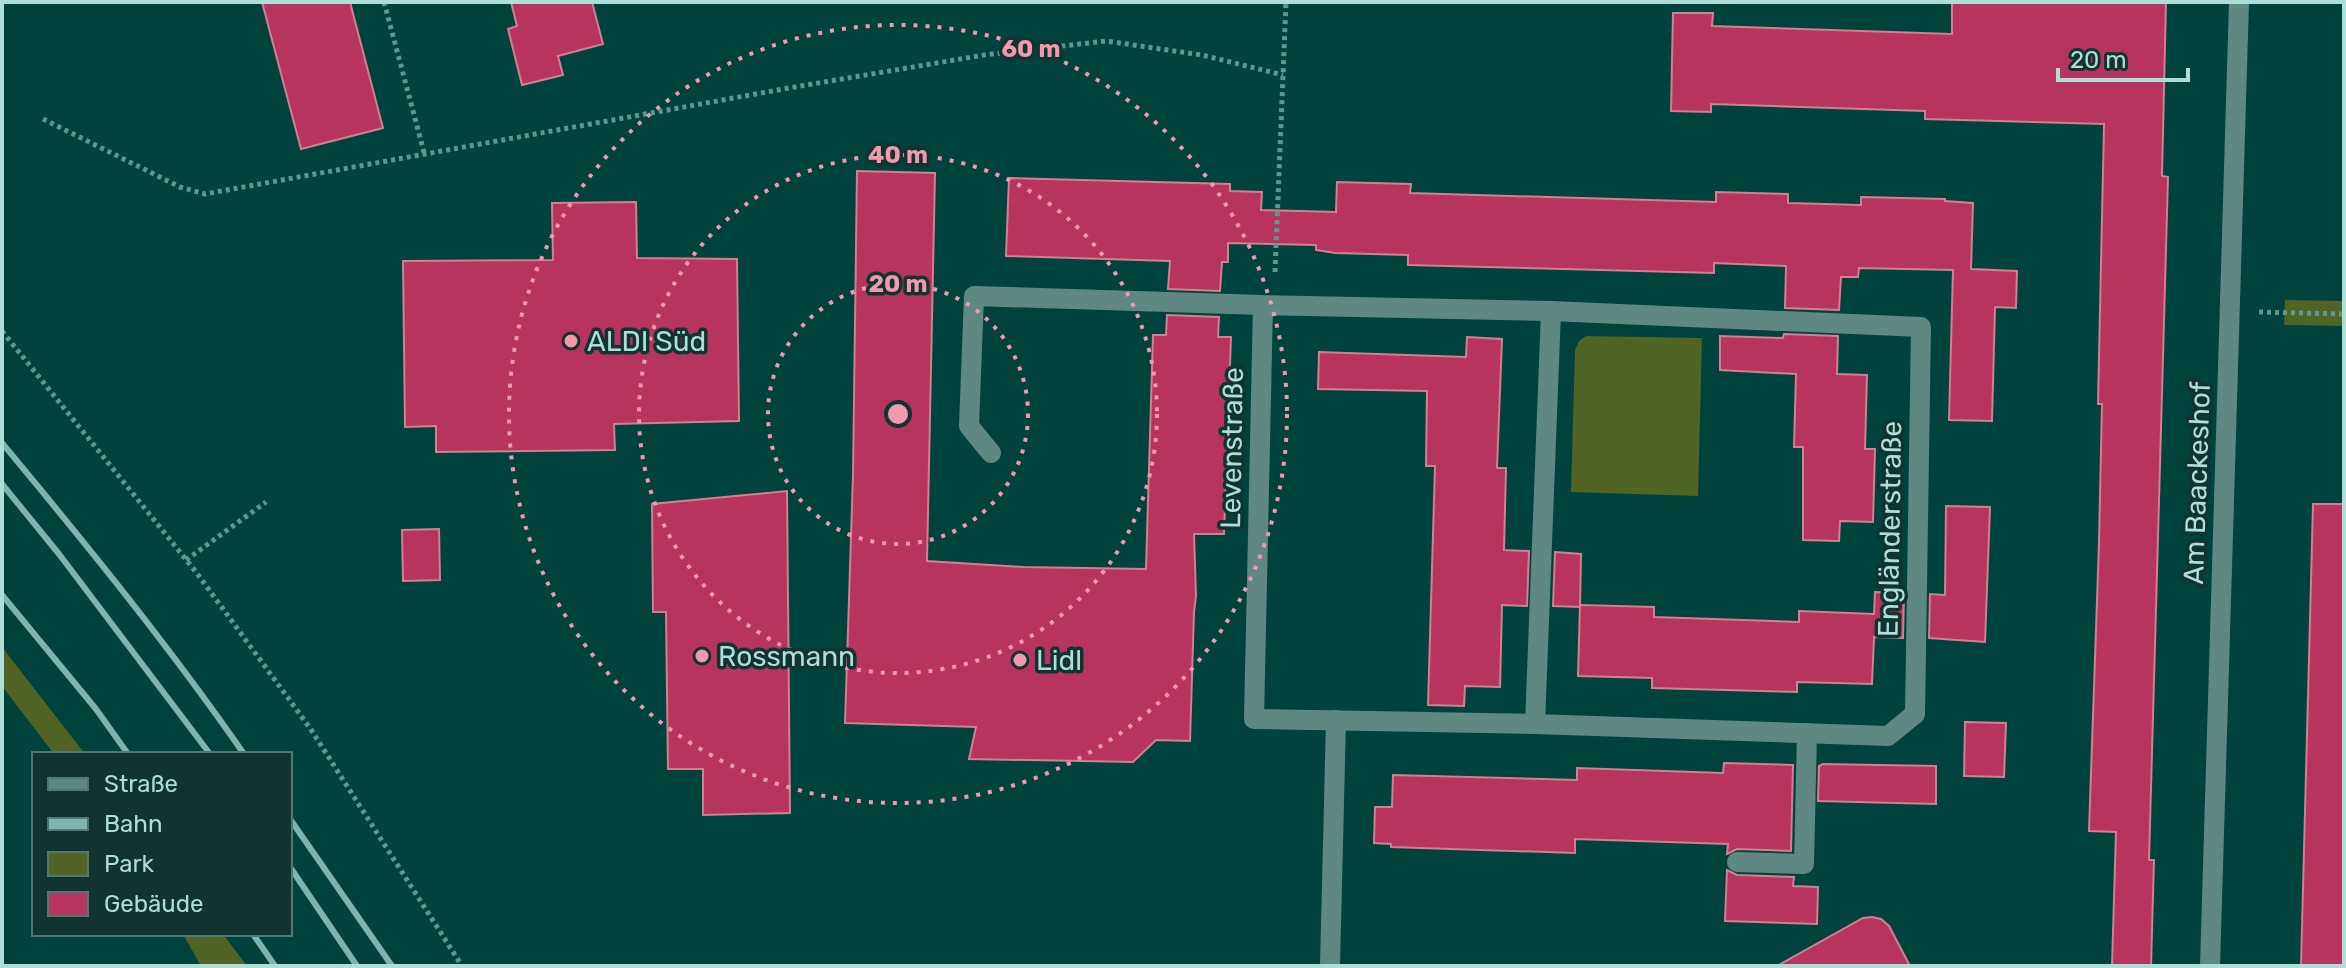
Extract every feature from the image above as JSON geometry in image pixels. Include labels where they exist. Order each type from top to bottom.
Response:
[{"type":"street","name":"Am Baackeshof","points":[[2210,966],[2239,2]]},
{"type":"street","points":[[991,453],[969,426],[974,296],[1268,305]]},
{"type":"street","name":"Engländerstraße","points":[[1268,305],[1551,311],[1921,327],[1915,714],[1888,736],[1336,720]]},
{"type":"street","name":"Levenstraße","points":[[1268,305],[1254,719],[1336,720]]},
{"type":"street","points":[[1535,724],[1551,311]]},
{"type":"street","points":[[1330,966],[1336,720]]},
{"type":"street","points":[[1737,862],[1804,864],[1807,733]]},
{"type":"path","points":[[384,2],[425,156]]},
{"type":"path","points":[[1268,305],[1286,2]]},
{"type":"path","points":[[43,119],[180,187],[205,194],[819,83],[984,55],[1106,41],[1202,55],[1283,75]]},
{"type":"path","points":[[2285,313],[2344,314]]},
{"type":"path","points":[[2,331],[186,560],[310,728],[462,966]]},
{"type":"path","points":[[186,560],[266,502]]},
{"type":"green space","points":[[2285,300],[2344,301],[2344,326],[2284,325]]},
{"type":"green space","points":[[1586,336],[1702,338],[1698,496],[1571,492],[1575,350],[1579,341]]},
{"type":"green space","points":[[2,647],[83,752],[52,752],[2,686]]},
{"type":"green space","points":[[184,936],[224,936],[247,966],[201,966]]},
{"type":"building","points":[[262,2],[350,2],[383,128],[301,149]]},
{"type":"building","points":[[511,2],[592,2],[603,44],[558,56],[563,75],[522,85],[508,29],[517,26]]},
{"type":"building","points":[[1952,2],[2166,2],[2162,176],[2168,177],[2149,860],[2154,860],[2151,966],[2112,966],[2116,832],[2089,831],[2102,404],[2098,404],[2104,124],[1925,119],[1925,111],[1711,104],[1711,112],[1671,111],[1673,13],[1713,13],[1712,26],[1952,34]]},
{"type":"building","points":[[857,171],[935,173],[927,561],[1024,567],[1146,569],[1153,335],[1166,335],[1167,315],[1219,317],[1218,337],[1231,337],[1224,534],[1194,534],[1196,596],[1190,741],[1156,740],[1133,762],[969,759],[976,727],[845,723],[853,475]]},
{"type":"building","points":[[1009,178],[1230,184],[1230,191],[1262,192],[1261,210],[1336,212],[1337,182],[1411,184],[1410,193],[1716,202],[1716,192],[1788,194],[1788,203],[1861,205],[1861,197],[1945,199],[1973,203],[1971,269],[2017,271],[2016,308],[1995,307],[1992,421],[1949,420],[1953,270],[1859,268],[1858,277],[1841,277],[1839,310],[1785,308],[1786,266],[1714,263],[1714,273],[1408,265],[1408,255],[1335,253],[1316,250],[1316,245],[1228,243],[1228,262],[1222,262],[1220,291],[1168,289],[1170,261],[1006,256]]},
{"type":"building","name":"ALDI Süd","points":[[636,202],[637,258],[737,259],[739,421],[614,424],[615,450],[436,452],[436,426],[405,427],[403,261],[553,260],[552,203]]},
{"type":"building","points":[[1784,334],[1838,336],[1837,374],[1867,375],[1865,449],[1875,449],[1873,522],[1840,521],[1839,541],[1803,540],[1803,447],[1794,447],[1796,374],[1720,370],[1720,336],[1783,338]]},
{"type":"building","points":[[1467,337],[1502,339],[1497,468],[1506,468],[1504,550],[1529,551],[1527,606],[1502,605],[1500,687],[1465,686],[1464,706],[1428,705],[1435,466],[1426,466],[1427,391],[1318,389],[1319,352],[1466,357]]},
{"type":"building","points":[[787,491],[790,813],[703,815],[703,769],[668,769],[666,612],[653,612],[652,504]]},
{"type":"building","points":[[2313,504],[2344,504],[2344,966],[2301,966]]},
{"type":"building","points":[[1946,506],[1990,507],[1985,642],[1929,638],[1930,594],[1945,595]]},
{"type":"building","points":[[439,529],[440,580],[403,581],[402,530]]},
{"type":"building","points":[[1555,552],[1581,554],[1580,607],[1553,606]]},
{"type":"building","points":[[1875,592],[1904,593],[1903,638],[1874,637],[1872,684],[1797,682],[1797,692],[1652,688],[1652,678],[1578,676],[1580,605],[1654,607],[1654,617],[1799,622],[1799,611],[1874,614]]},
{"type":"building","points":[[1965,722],[2006,723],[2004,777],[1964,776]]},
{"type":"building","points":[[1724,763],[1793,765],[1791,851],[1737,849],[1727,854],[1728,844],[1575,839],[1575,853],[1391,847],[1391,844],[1374,843],[1375,807],[1392,807],[1393,775],[1577,780],[1577,768],[1723,773]]},
{"type":"building","points":[[1819,766],[1936,766],[1936,804],[1818,801]]},
{"type":"building","points":[[1727,870],[1737,875],[1794,877],[1793,886],[1818,887],[1817,924],[1725,921]]},
{"type":"building","points":[[1863,918],[1881,919],[1889,926],[1910,966],[1777,966]]},
{"type":"railway","points":[[2,443],[126,596],[243,752]]},
{"type":"railway","points":[[2,484],[59,554],[208,752]]},
{"type":"railway","points":[[2,595],[96,709],[127,752]]},
{"type":"railway","points":[[292,822],[392,966]]},
{"type":"railway","points":[[292,870],[357,966]]},
{"type":"railway","points":[[254,936],[275,966]]},
{"type":"place","name":"ALDI Süd","points":[[571,341]]},
{"type":"place","name":"Rossmann","points":[[702,656]]},
{"type":"place","name":"Lidl","points":[[1020,660]]}]
